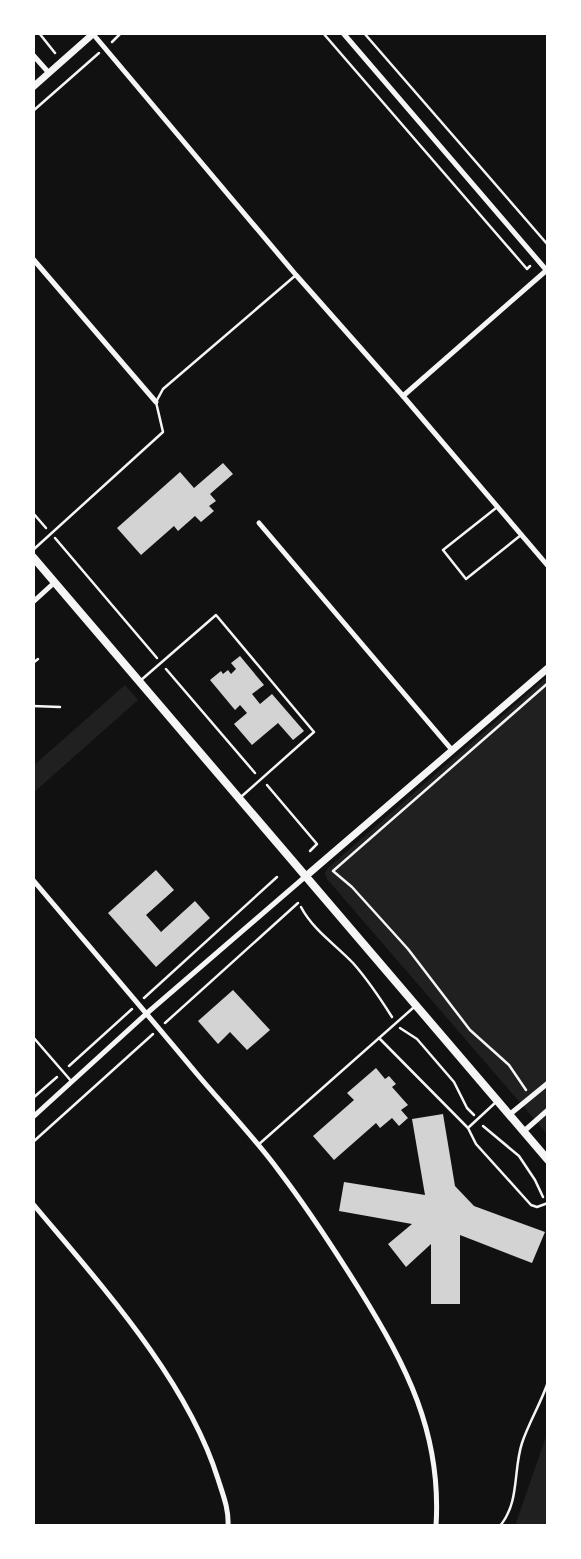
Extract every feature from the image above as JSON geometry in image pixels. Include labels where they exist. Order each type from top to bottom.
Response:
[{"type":"main road","points":[[33,557],[548,1160]]},
{"type":"street","points":[[343,33],[547,271],[403,396]]},
{"type":"street","points":[[33,87],[94,34],[296,275],[548,566]]},
{"type":"street","points":[[33,55],[49,73]]},
{"type":"street","points":[[33,259],[156,402]]},
{"type":"street","points":[[259,523],[452,750]]},
{"type":"street","points":[[33,602],[55,582]]},
{"type":"street","points":[[33,1117],[146,1014],[548,668]]},
{"type":"street","points":[[33,880],[279,1169],[329,1241],[411,1380],[423,1416],[434,1465],[438,1501],[436,1526]]},
{"type":"street","points":[[509,1115],[548,1083]]},
{"type":"street","points":[[523,1132],[548,1111]]},
{"type":"street","points":[[33,1204],[118,1304],[172,1383],[211,1455],[229,1513],[228,1526]]},
{"type":"lane","points":[[33,550],[163,432],[156,402],[163,389],[296,275]]},
{"type":"lane","points":[[497,507],[443,550],[466,579],[521,535]]},
{"type":"lane","points":[[139,681],[216,615],[314,732],[239,798]]},
{"type":"lane","points":[[33,663],[38,659]]},
{"type":"lane","points":[[33,706],[60,707]]},
{"type":"lane","points":[[258,1145],[416,1005]]},
{"type":"lane","points":[[33,1037],[72,1082]]},
{"type":"lane","points":[[379,1038],[468,1128],[476,1144],[531,1205],[537,1207],[548,1203]]},
{"type":"lane","points":[[468,1128],[497,1101]]},
{"type":"path","points":[[39,33],[55,53]]},
{"type":"path","points":[[33,111],[121,33]]},
{"type":"path","points":[[323,33],[527,269],[537,260]]},
{"type":"path","points":[[364,33],[548,246]]},
{"type":"path","points":[[40,47],[46,41]]},
{"type":"path","points":[[33,513],[317,844],[310,851]]},
{"type":"path","points":[[531,1096],[509,1065],[470,1030],[408,949],[352,887],[333,872],[548,683]]},
{"type":"path","points":[[33,1098],[277,877]]},
{"type":"path","points":[[301,907],[307,919],[355,965],[373,987],[401,1030],[416,1039],[454,1082],[467,1108],[519,1156],[548,1203]]},
{"type":"path","points":[[500,1526],[507,1518],[514,1497],[522,1444],[548,1382]]},
{"type":"shaded area","points":[[548,676],[548,1135],[327,879],[325,873]]},
{"type":"shaded area","points":[[125,685],[138,700],[33,793],[33,766]]},
{"type":"shaded area","points":[[548,1431],[548,1526],[515,1526]]},
{"type":"building","points":[[223,463],[233,474],[210,494],[216,501],[209,506],[214,511],[201,522],[195,516],[178,531],[174,526],[141,555],[117,528],[180,472],[194,488]]},
{"type":"building","points":[[240,656],[264,685],[252,694],[260,704],[272,694],[304,731],[293,740],[278,723],[252,745],[234,724],[247,713],[240,705],[235,710],[210,680],[221,671],[223,674],[228,670],[231,674],[236,669],[231,663]]},
{"type":"building","points":[[156,870],[174,890],[146,915],[161,932],[195,901],[210,918],[156,967],[108,913]]},
{"type":"building","points":[[233,990],[270,1030],[247,1050],[230,1032],[218,1044],[198,1021]]},
{"type":"building","points":[[376,1068],[385,1079],[389,1076],[396,1084],[392,1087],[408,1105],[401,1110],[408,1118],[399,1126],[392,1118],[380,1128],[376,1123],[334,1160],[313,1136],[354,1100],[347,1093]]},
{"type":"building","points":[[443,1114],[455,1186],[474,1206],[545,1232],[532,1263],[460,1235],[460,1304],[431,1304],[431,1244],[406,1267],[388,1244],[412,1224],[339,1211],[344,1182],[425,1195],[412,1119]]}]
